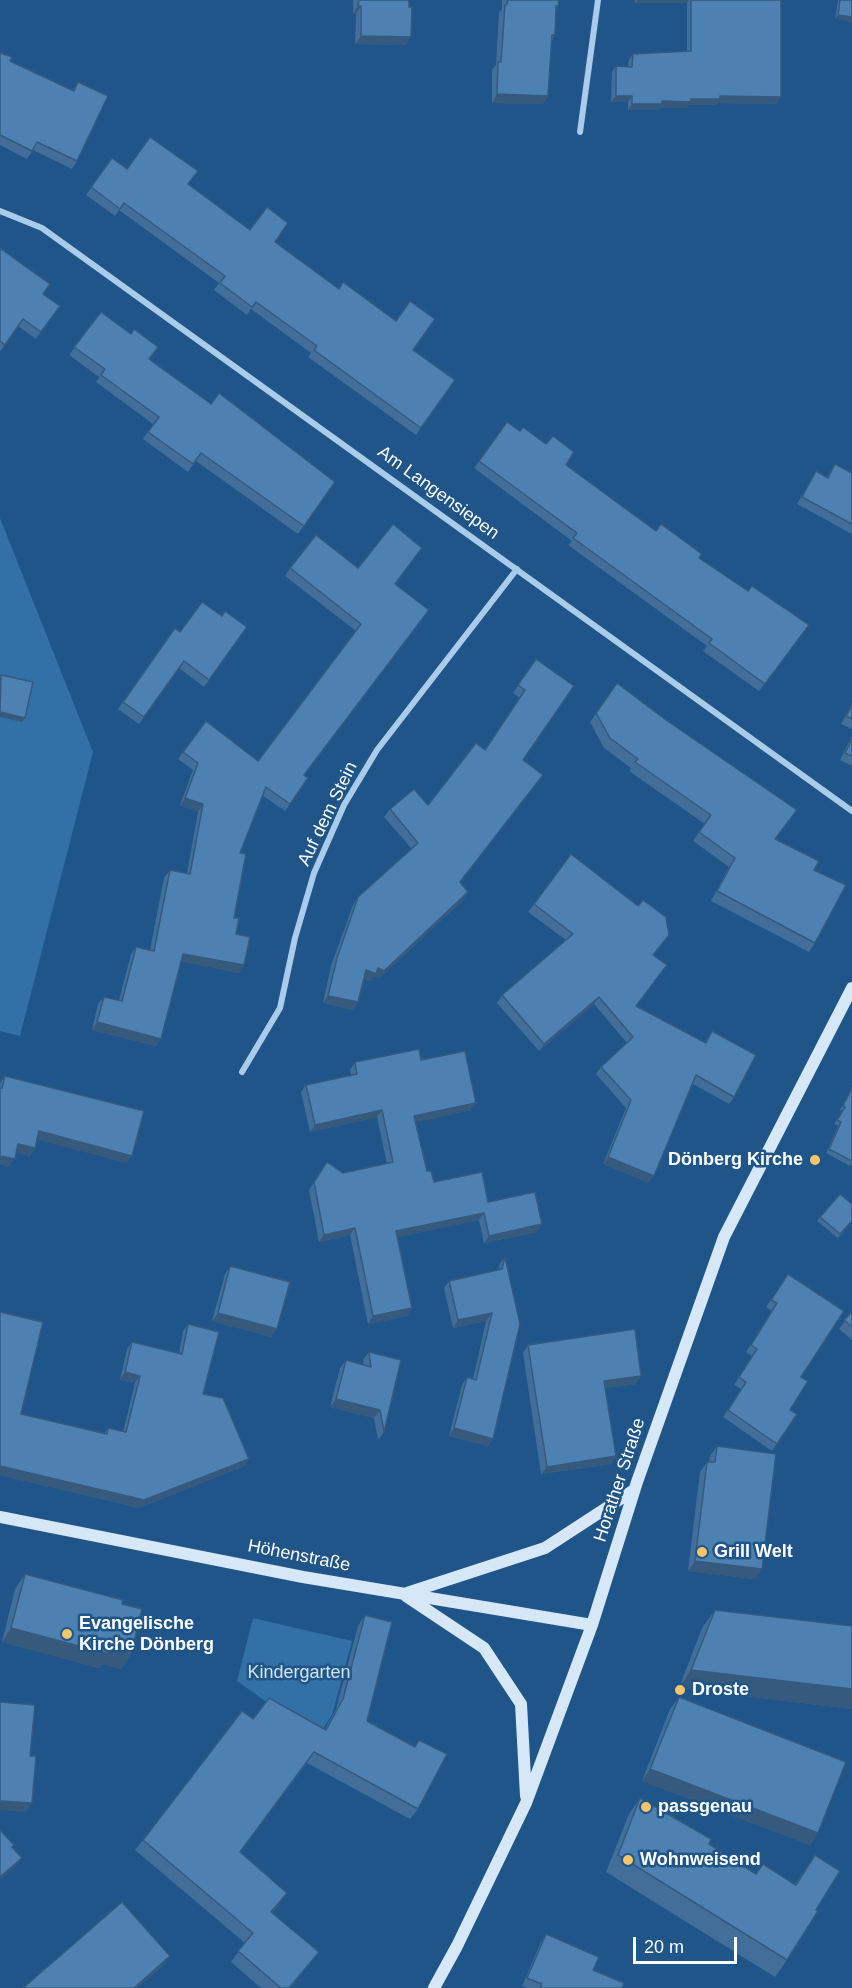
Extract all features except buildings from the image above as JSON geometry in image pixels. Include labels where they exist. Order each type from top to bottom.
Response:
[{"type":"main road","name":"Horather Straße","points":[[434,1988],[457,1946],[526,1803],[592,1624],[634,1490],[724,1237],[852,988]]},
{"type":"main road","points":[[403,1594],[544,1548],[634,1490]]},
{"type":"main road","name":"Höhenstraße","points":[[0,1516],[303,1577],[592,1624]]},
{"type":"main road","points":[[403,1594],[484,1648],[521,1704],[526,1803]]},
{"type":"street","points":[[580,132],[598,0]]},
{"type":"street","name":"Am Langensiepen","points":[[0,211],[42,228],[852,811]]},
{"type":"street","name":"Auf dem Stein","points":[[242,1072],[280,1008],[295,938],[314,873],[344,805],[376,750],[517,569]]},
{"type":"green space","points":[[0,518],[93,752],[20,1036],[0,1031]]},
{"type":"green space","name":"Kindergarten","points":[[253,1618],[352,1641],[332,1715],[320,1733],[272,1706],[237,1681]]},
{"type":"place","name":"Dönberg Kirche","points":[[815,1160]]},
{"type":"place","name":"Grill Welt","points":[[702,1552]]},
{"type":"place","name":"Evangelische Kirche Dönberg","points":[[67,1634]]},
{"type":"place","name":"Droste","points":[[680,1690]]},
{"type":"place","name":"passgenau","points":[[646,1807]]},
{"type":"place","name":"Wohnweisend","points":[[628,1860]]}]
